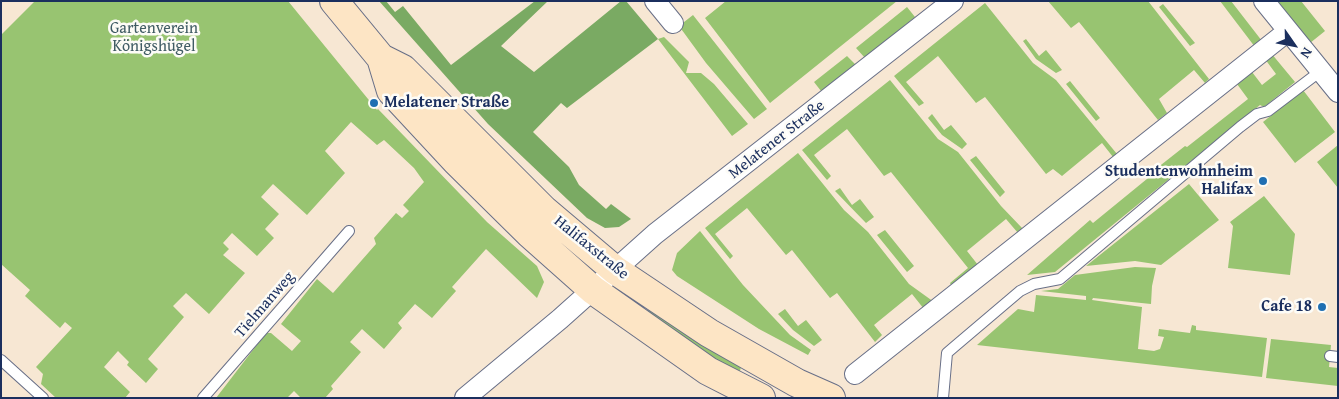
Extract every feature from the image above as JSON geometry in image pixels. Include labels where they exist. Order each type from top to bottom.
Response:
[{"type":"main road","name":"Halifaxstraße","points":[[334,1],[382,58],[403,69],[544,210],[614,270],[709,332],[769,367],[793,390],[831,398]]},
{"type":"main road","name":"Halifaxstraße","points":[[382,58],[392,91],[530,234],[593,290],[708,371],[755,396]]},
{"type":"main road","points":[[755,396],[769,367]]},
{"type":"street","points":[[655,1],[673,23]]},
{"type":"street","name":"Melatener Straße","points":[[465,398],[656,234],[953,1]]},
{"type":"street","points":[[1264,1],[1288,31],[1331,77]]},
{"type":"street","points":[[855,374],[1288,31]]},
{"type":"lane","points":[[943,398],[947,353],[1020,291],[1034,284],[1060,279],[1257,114],[1268,111],[1331,77]]},
{"type":"lane","name":"Tielmanweg","points":[[203,398],[349,232]]},
{"type":"lane","points":[[1,360],[43,398]]},
{"type":"green space","name":"Gartenverein Königshügel","points":[[35,1],[288,1],[377,110],[487,222],[537,266],[544,282],[537,298],[486,249],[452,287],[456,291],[432,318],[415,304],[398,323],[402,328],[384,349],[362,329],[350,342],[361,352],[331,386],[333,389],[325,398],[301,398],[294,391],[287,398],[216,398],[266,333],[271,333],[292,351],[301,341],[281,324],[317,279],[333,293],[376,244],[374,238],[396,213],[402,218],[409,211],[403,205],[424,182],[414,168],[384,140],[377,145],[351,122],[325,151],[345,173],[307,215],[273,184],[261,197],[279,214],[265,229],[274,238],[257,256],[232,233],[223,243],[229,249],[223,255],[245,273],[209,314],[186,293],[173,306],[184,317],[148,359],[158,369],[146,383],[127,365],[129,362],[118,351],[104,367],[130,392],[125,398],[56,398],[41,384],[43,374],[36,367],[72,328],[65,322],[60,328],[25,296],[30,290],[1,264],[1,35]]},
{"type":"green space","points":[[379,1],[386,1],[395,12],[403,6],[451,65],[535,1],[548,1],[501,46],[534,72],[621,1],[626,1],[658,39],[567,108],[561,103],[533,132],[569,167],[579,185],[606,209],[611,204],[631,219],[619,227],[605,228],[587,218],[488,124]]},
{"type":"green space","points":[[726,1],[897,1],[770,103],[705,18]]},
{"type":"green space","points":[[1048,1],[1148,1],[1209,79],[1205,83],[1194,70],[1159,99],[1167,113],[1158,120],[1079,22],[1071,28]]},
{"type":"green space","points":[[1220,1],[1231,1],[1262,41],[1255,47]]},
{"type":"green space","points":[[1277,1],[1301,1],[1325,31],[1310,43]]},
{"type":"green space","points":[[985,3],[1033,63],[1056,80],[1117,154],[1113,157],[1102,143],[1062,176],[1053,169],[1046,174],[985,97],[976,103],[938,56],[906,82],[924,103],[919,106],[894,76]]},
{"type":"green space","points":[[1163,4],[1195,43],[1190,46],[1159,7]]},
{"type":"green space","points":[[907,7],[915,17],[865,58],[856,48]]},
{"type":"green space","points":[[693,15],[767,109],[754,119],[706,63],[679,26]]},
{"type":"green space","points":[[664,37],[689,62],[686,73],[701,73],[714,84],[748,124],[732,136],[658,39]]},
{"type":"green space","points":[[1026,39],[1039,56],[1046,50],[1062,70],[1056,73],[1036,59],[1023,41]]},
{"type":"green space","points":[[1271,53],[1295,82],[1264,107],[1260,105],[1055,272],[1027,275],[1090,220],[1093,223],[1153,174],[1152,172],[1248,99],[1237,84],[1252,72],[1262,85],[1276,74],[1265,59]]},
{"type":"green space","points":[[847,56],[856,65],[821,91],[814,82]]},
{"type":"green space","points":[[890,80],[938,139],[958,152],[1001,206],[1023,229],[1018,233],[1006,219],[967,251],[978,265],[952,287],[950,283],[968,268],[891,172],[884,176],[847,129],[814,155],[831,176],[827,180],[802,150]]},
{"type":"green space","points":[[1070,81],[1100,118],[1096,121],[1066,84]]},
{"type":"green space","points":[[1303,90],[1335,132],[1295,163],[1263,122]]},
{"type":"green space","points":[[932,114],[944,130],[951,125],[967,144],[962,149],[942,135],[928,118]]},
{"type":"green space","points":[[1338,145],[1338,188],[1317,162]]},
{"type":"green space","points":[[798,153],[844,210],[868,232],[909,284],[934,302],[924,309],[912,294],[874,325],[882,335],[875,342],[837,293],[830,298],[792,250],[786,255],[747,208],[715,234],[733,256],[730,259],[705,228]]},
{"type":"green space","points":[[976,156],[1005,192],[1000,197],[970,160]]},
{"type":"green space","points":[[1189,184],[1219,220],[1161,265],[1135,261],[1086,266]]},
{"type":"green space","points":[[840,188],[852,205],[860,199],[874,217],[866,223],[835,191]]},
{"type":"green space","points":[[1264,196],[1295,234],[1290,275],[1228,268],[1233,226],[1230,222]]},
{"type":"green space","points":[[885,230],[914,266],[907,272],[877,235]]},
{"type":"green space","points":[[700,231],[743,285],[790,335],[811,350],[808,355],[759,329],[677,276],[672,270],[677,253]]},
{"type":"green space","points":[[1135,267],[1156,268],[1151,304],[1093,298],[1092,300],[1142,307],[1138,349],[1154,351],[1160,349],[1164,337],[1158,336],[1159,329],[1190,333],[1192,325],[1196,326],[1196,330],[1267,338],[1262,377],[977,345],[1018,309],[1034,312],[1036,295],[1086,300],[1086,296],[1041,291],[1058,289],[1075,275]]},
{"type":"green space","points":[[653,306],[741,367],[740,371],[735,373],[641,316]]},
{"type":"green space","points":[[785,309],[798,326],[806,320],[822,340],[814,346],[793,330],[778,314]]},
{"type":"green space","points":[[1271,339],[1331,345],[1329,367],[1338,368],[1338,386],[1266,378]]},
{"type":"place","name":"Melatener Straße","points":[[374,103]]},
{"type":"place","name":"Studentenwohnheim Halifax","points":[[1263,181]]},
{"type":"place","name":"Cafe 18","points":[[1322,307]]}]
